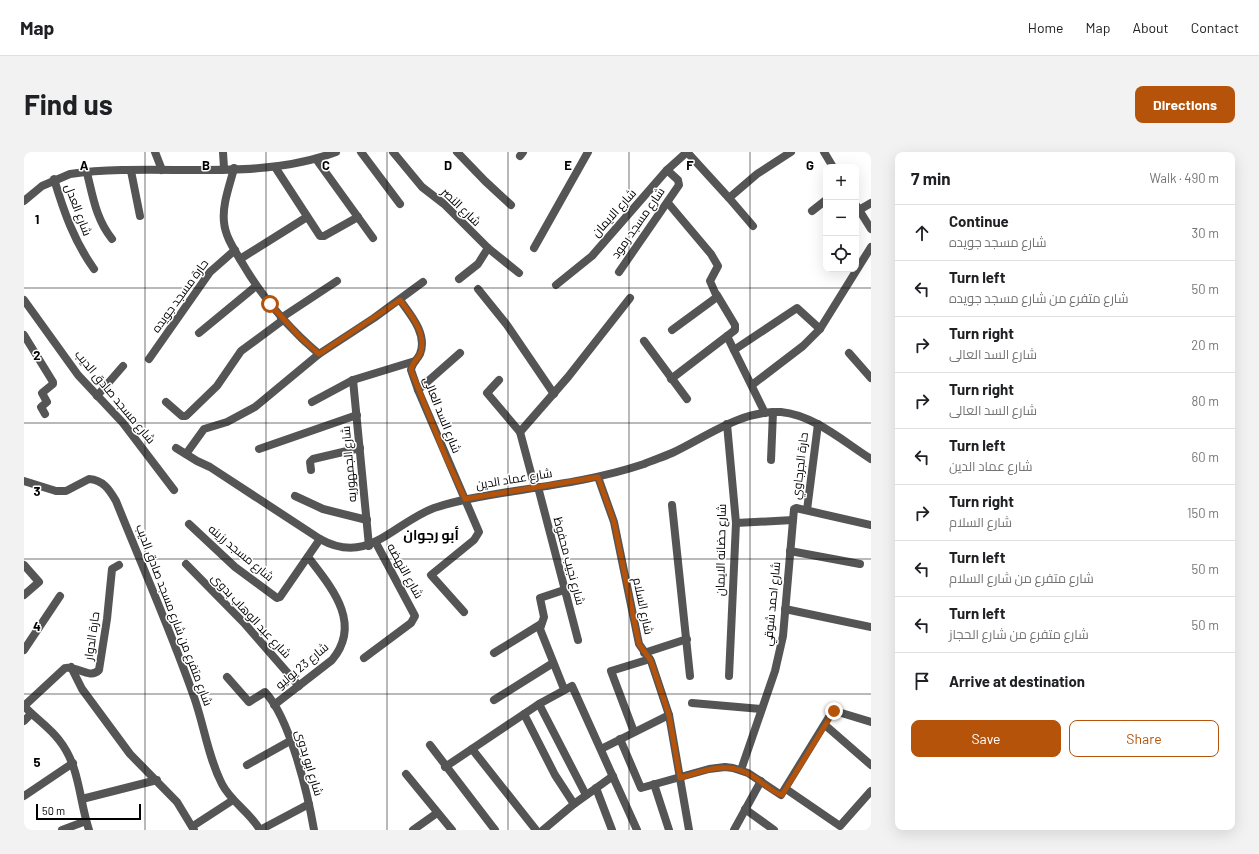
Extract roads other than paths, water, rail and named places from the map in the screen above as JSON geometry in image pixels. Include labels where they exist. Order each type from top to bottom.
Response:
[{"type":"street","points":[[155,152],[162,170]]},
{"type":"street","points":[[223,152],[224,168]]},
{"type":"street","points":[[24,201],[42,186],[70,174],[87,172],[275,167],[316,159],[336,152]]},
{"type":"street","points":[[361,152],[400,204]]},
{"type":"street","name":"شارع النصر","points":[[393,152],[422,187],[444,204],[488,248],[519,273]]},
{"type":"street","points":[[457,152],[511,205]]},
{"type":"street","points":[[534,248],[588,152]]},
{"type":"street","points":[[687,152],[730,198],[753,226]]},
{"type":"street","name":"شارع الايمان","points":[[556,286],[592,256],[667,170],[687,152]]},
{"type":"street","points":[[730,198],[757,174],[791,152]]},
{"type":"street","points":[[824,152],[831,164]]},
{"type":"street","points":[[316,159],[373,238]]},
{"type":"street","points":[[275,167],[321,237],[358,217]]},
{"type":"street","points":[[234,168],[224,216],[228,238],[256,286],[282,319],[319,354]]},
{"type":"street","name":"شارع مسجد رمود","points":[[619,272],[668,203],[679,182],[667,170]]},
{"type":"street","points":[[131,171],[140,216]]},
{"type":"street","points":[[87,172],[96,212],[103,228],[112,239]]},
{"type":"street","name":"شارع العدل","points":[[54,180],[70,228],[82,251],[94,269]]},
{"type":"street","points":[[812,211],[823,202]]},
{"type":"street","points":[[668,203],[718,264],[717,270],[710,281],[735,325],[735,330],[671,380]]},
{"type":"street","points":[[859,206],[871,203]]},
{"type":"street","points":[[859,210],[871,229]]},
{"type":"street","points":[[240,259],[307,217]]},
{"type":"street","points":[[752,385],[803,346],[820,330],[871,247]]},
{"type":"street","points":[[459,279],[478,264],[488,248]]},
{"type":"street","name":"حارة مسجد جويده","points":[[149,360],[210,272],[235,250]]},
{"type":"street","points":[[166,402],[182,416],[186,416],[217,386],[241,351],[282,319],[337,281]]},
{"type":"street","points":[[186,454],[204,429],[231,420],[255,407],[319,354],[400,300],[423,282]]},
{"type":"street","points":[[199,333],[256,286]]},
{"type":"street","points":[[478,288],[507,325],[554,394]]},
{"type":"street","points":[[672,330],[716,299],[717,295]]},
{"type":"street","points":[[499,380],[487,392],[520,432],[554,394],[630,298]]},
{"type":"street","name":"شارع مسجد صادق الديب","points":[[24,300],[78,375],[123,423],[174,490]]},
{"type":"street","name":"شارع السد العالى","points":[[400,300],[416,322],[421,348],[411,370],[418,390],[479,532],[474,540],[431,575],[464,612]]},
{"type":"street","points":[[734,350],[796,308],[820,330]]},
{"type":"street","points":[[24,335],[54,382],[42,394],[47,401],[41,407],[46,414]]},
{"type":"street","points":[[727,336],[752,385],[769,413],[771,460]]},
{"type":"street","points":[[644,341],[671,380],[687,399]]},
{"type":"street","points":[[418,390],[460,353]]},
{"type":"street","points":[[849,354],[871,378]]},
{"type":"street","points":[[312,402],[353,380],[415,361]]},
{"type":"street","points":[[97,396],[123,366]]},
{"type":"street","name":"شارع الجمهوريه","points":[[353,380],[367,520],[372,544]]},
{"type":"street","name":"شارع عماد الدين","points":[[176,448],[210,467],[331,546],[345,549],[372,544],[417,516],[448,504],[465,499],[537,488],[622,471],[671,453],[727,424],[769,413],[798,416],[818,424],[871,459]]},
{"type":"street","points":[[259,449],[357,415]]},
{"type":"street","name":"شارع حضانه الايمان","points":[[727,424],[736,523],[729,676]]},
{"type":"street","name":"حارة الجرجاوي","points":[[806,510],[818,424]]},
{"type":"street","name":"شارع نجيب محفوظ","points":[[520,432],[537,488],[578,640]]},
{"type":"street","points":[[311,470],[310,462],[313,459],[360,448]]},
{"type":"street","name":"شارع السلام","points":[[598,477],[614,522],[638,641],[647,656],[669,715],[689,830]]},
{"type":"street","name":"شارع متفرع من شارع مسجد صادق الديب","points":[[24,481],[61,492],[72,490],[89,478],[106,485],[116,501],[168,626],[195,698],[217,774],[222,786],[233,800],[248,813],[260,830]]},
{"type":"street","points":[[295,496],[323,510],[367,520]]},
{"type":"street","points":[[672,505],[690,676]]},
{"type":"street","name":"شارع احمد شوقي","points":[[741,770],[775,671],[782,636],[794,508],[806,510]]},
{"type":"street","points":[[806,510],[871,525]]},
{"type":"street","points":[[736,523],[793,520]]},
{"type":"street","name":"شارع مسجد رزينه","points":[[189,524],[235,567],[278,598],[308,557]]},
{"type":"street","points":[[308,557],[320,539]]},
{"type":"street","name":"شارع النهضه","points":[[364,658],[411,623],[415,618],[413,610],[372,544]]},
{"type":"street","points":[[790,551],[860,564]]},
{"type":"street","name":"شارع 23 يوليو","points":[[274,705],[332,660],[344,641],[344,619],[335,596],[308,557]]},
{"type":"street","name":"شارع عبد الوهاب بدوى","points":[[186,564],[245,624],[298,686]]},
{"type":"street","points":[[24,565],[39,582],[24,595]]},
{"type":"street","name":"حارة الدوار","points":[[24,706],[62,670],[71,667],[94,674],[99,670],[107,619],[112,569],[119,565]]},
{"type":"street","points":[[564,590],[540,597],[544,617],[540,631],[564,689]]},
{"type":"street","points":[[24,650],[60,596]]},
{"type":"street","points":[[785,609],[871,628]]},
{"type":"street","points":[[494,653],[541,624]]},
{"type":"street","points":[[634,732],[611,671],[686,639]]},
{"type":"street","points":[[494,700],[553,662]]},
{"type":"street","points":[[71,667],[82,689],[130,754],[177,802],[193,828],[233,800]]},
{"type":"street","points":[[227,677],[249,702],[265,692],[274,705]]},
{"type":"street","points":[[445,766],[539,704],[564,689],[573,687],[637,830]]},
{"type":"street","points":[[692,703],[761,709]]},
{"type":"street","points":[[539,704],[586,795]]},
{"type":"street","name":"شارع ابو بدوى","points":[[274,705],[290,741],[309,804],[314,830]]},
{"type":"street","points":[[24,706],[60,741],[73,763],[89,830]]},
{"type":"street","points":[[784,792],[834,711],[871,722]]},
{"type":"street","points":[[24,721],[31,714]]},
{"type":"street","points":[[524,714],[555,775],[574,804]]},
{"type":"street","points":[[601,749],[669,715]]},
{"type":"street","points":[[824,726],[871,765]]},
{"type":"street","points":[[620,739],[641,788],[717,768],[741,770],[761,782],[784,792],[840,826],[871,791]]},
{"type":"street","points":[[247,765],[290,741]]},
{"type":"street","points":[[430,745],[495,830]]},
{"type":"street","points":[[472,749],[536,830]]},
{"type":"street","points":[[24,796],[73,763]]},
{"type":"street","points":[[406,774],[452,830]]},
{"type":"street","points":[[543,830],[574,804],[613,776]]},
{"type":"street","points":[[82,799],[157,780]]},
{"type":"street","points":[[734,830],[761,782]]},
{"type":"street","points":[[654,784],[669,830]]},
{"type":"street","points":[[596,788],[612,830]]},
{"type":"street","points":[[260,830],[309,804]]},
{"type":"street","points":[[745,809],[774,830]]},
{"type":"street","points":[[413,830],[437,812]]},
{"type":"street","points":[[62,830],[86,821]]},
{"type":"district","name":"أبو رجوان","points":[[431,535]]}]
